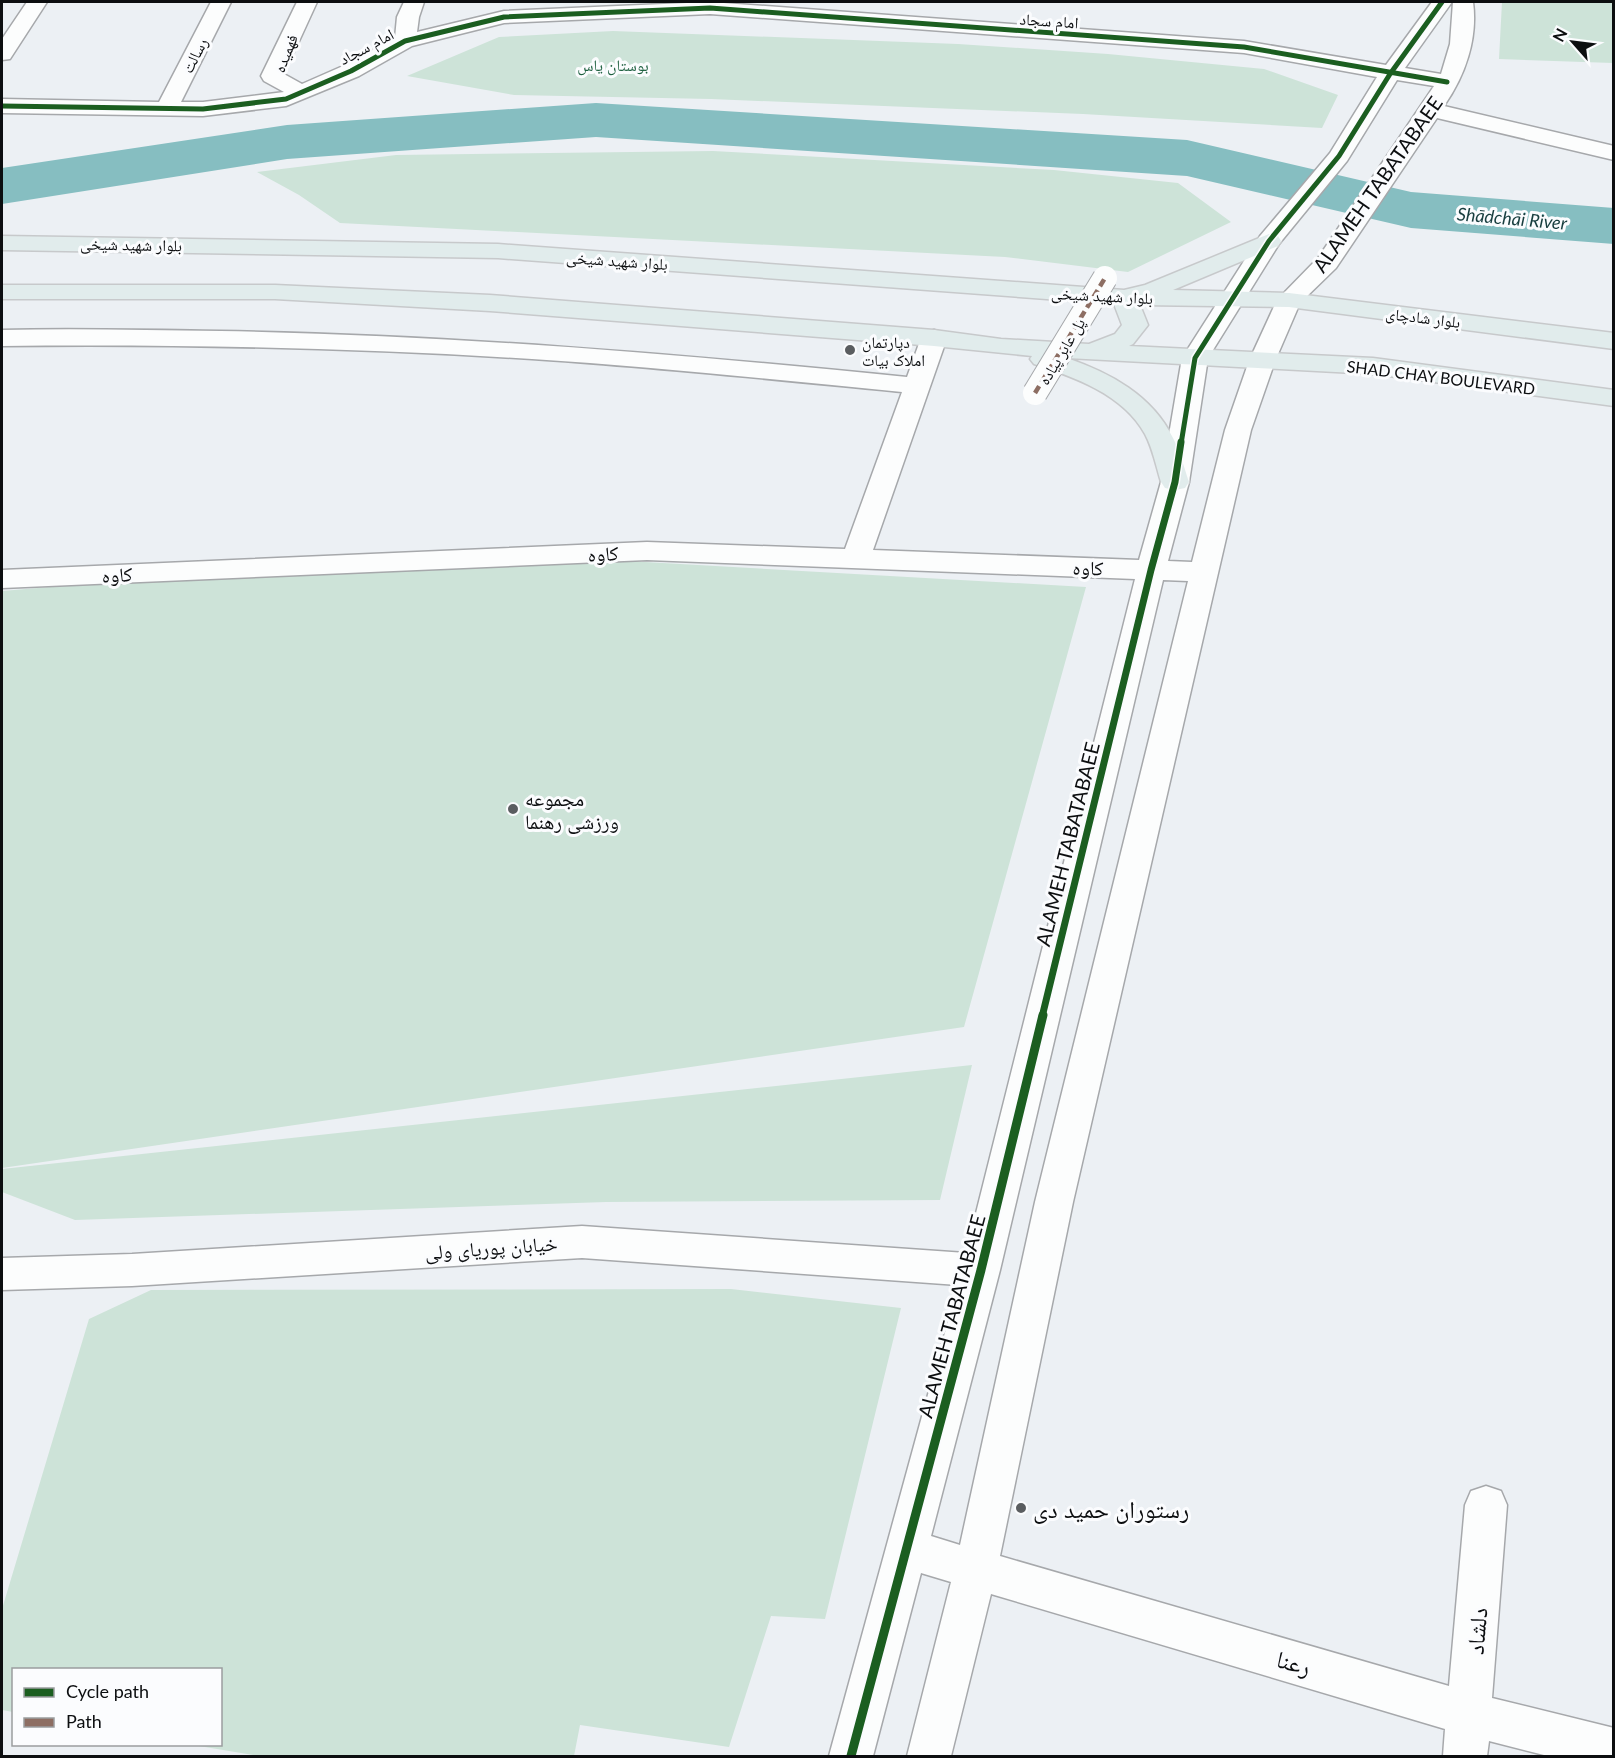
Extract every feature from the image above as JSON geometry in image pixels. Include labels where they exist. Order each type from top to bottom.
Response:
[{"type":"main road","points":[[1093,351],[1124,339],[1135,325],[1124,297],[1153,290],[1269,242]]},
{"type":"main road","name":"بلوار شهید شیخی","points":[[2,243],[498,251],[1124,297],[1231,299]]},
{"type":"main road","points":[[2,292],[275,292],[490,303],[934,338],[1000,347],[1196,358]]},
{"type":"main road","name":"بلوار شادچای","points":[[1231,299],[1289,300],[1614,341]]},
{"type":"main road","points":[[1000,347],[1062,364],[1103,381],[1134,405],[1156,430],[1175,482]]},
{"type":"main road","name":"SHAD CHAY BOULEVARD","points":[[1196,358],[1373,366],[1614,398]]},
{"type":"street","points":[[2,52],[37,2]]},
{"type":"street","name":"رسالت","points":[[166,109],[221,2]]},
{"type":"street","name":"فهمیده","points":[[301,93],[272,76],[307,2]]},
{"type":"street","points":[[405,41],[408,17],[414,2]]},
{"type":"street","name":"ALAMEH TABATABAEE","points":[[851,1756],[981,1270],[1151,570],[1175,482],[1196,358],[1231,299],[1269,242],[1339,156],[1390,74],[1442,2]]},
{"type":"street","name":"ALAMEH TABATABAEE","points":[[929,1756],[976,1568],[1054,1202],[1238,430],[1289,300],[1327,262],[1431,110],[1454,70],[1461,44],[1463,2]]},
{"type":"street","name":"امام سجاد","points":[[2,106],[203,109],[286,99],[351,71],[405,41],[506,9],[609,6],[710,5],[1244,48],[1447,82]]},
{"type":"street","points":[[1431,110],[1614,153]]},
{"type":"street","name":"پل عابر پیاده","points":[[1035,393],[1105,278]]},
{"type":"street","points":[[2,338],[116,337],[477,348],[702,364],[917,386]]},
{"type":"street","points":[[856,559],[934,338]]},
{"type":"street","name":"کاوه","points":[[2,579],[647,551],[1204,572]]},
{"type":"street","name":"خیابان پوریای ولی","points":[[2,1274],[132,1270],[582,1242],[981,1270]]},
{"type":"street","name":"دلشاد","points":[[1465,1756],[1486,1505]]},
{"type":"street","name":"رعنا","points":[[907,1549],[1469,1714],[1614,1751]]},
{"type":"green space","points":[[1502,2],[1613,2],[1613,63],[1499,59]]},
{"type":"green space","name":"بوستان یاس","points":[[613,31],[958,44],[1108,54],[1264,69],[1338,95],[1322,128],[1083,114],[711,99],[514,95],[407,76],[499,37]]},
{"type":"green space","points":[[713,151],[1054,170],[1178,183],[1231,222],[1128,272],[1005,257],[340,223],[299,195],[257,172],[396,155]]},
{"type":"green space","name":"مجموعه ورزشی رهنما","points":[[467,552],[1086,587],[964,1027],[2,1168],[2,591]]},
{"type":"green space","points":[[972,1065],[940,1200],[606,1202],[75,1220],[2,1192],[2,1169]]},
{"type":"green space","points":[[731,1289],[901,1308],[825,1619],[771,1616],[729,1747],[580,1725],[574,1756],[259,1756],[199,1746],[222,1746],[222,1668],[12,1668],[12,1712],[2,1710],[2,1609],[89,1319],[151,1290]]},
{"type":"waterway","name":"Shādchāi River","points":[[2,186],[287,142],[596,120],[1187,158],[1411,210],[1614,226]]},
{"type":"marked path","points":[[1035,393],[1105,278]]},
{"type":"cycle path","points":[[851,1756],[981,1270],[1151,570],[1175,482],[1195,358],[1269,241],[1339,156],[1390,74],[1442,2]]},
{"type":"cycle path","points":[[2,106],[203,109],[286,99],[351,71],[405,41],[504,17],[710,8],[1244,47],[1447,82]]},
{"type":"place","name":"دپارتمان املاک بیات","points":[[850,350]]},
{"type":"place","name":"مجموعه ورزشی رهنما","points":[[513,809]]},
{"type":"place","name":"رستوران حمید دی","points":[[1021,1508]]}]
